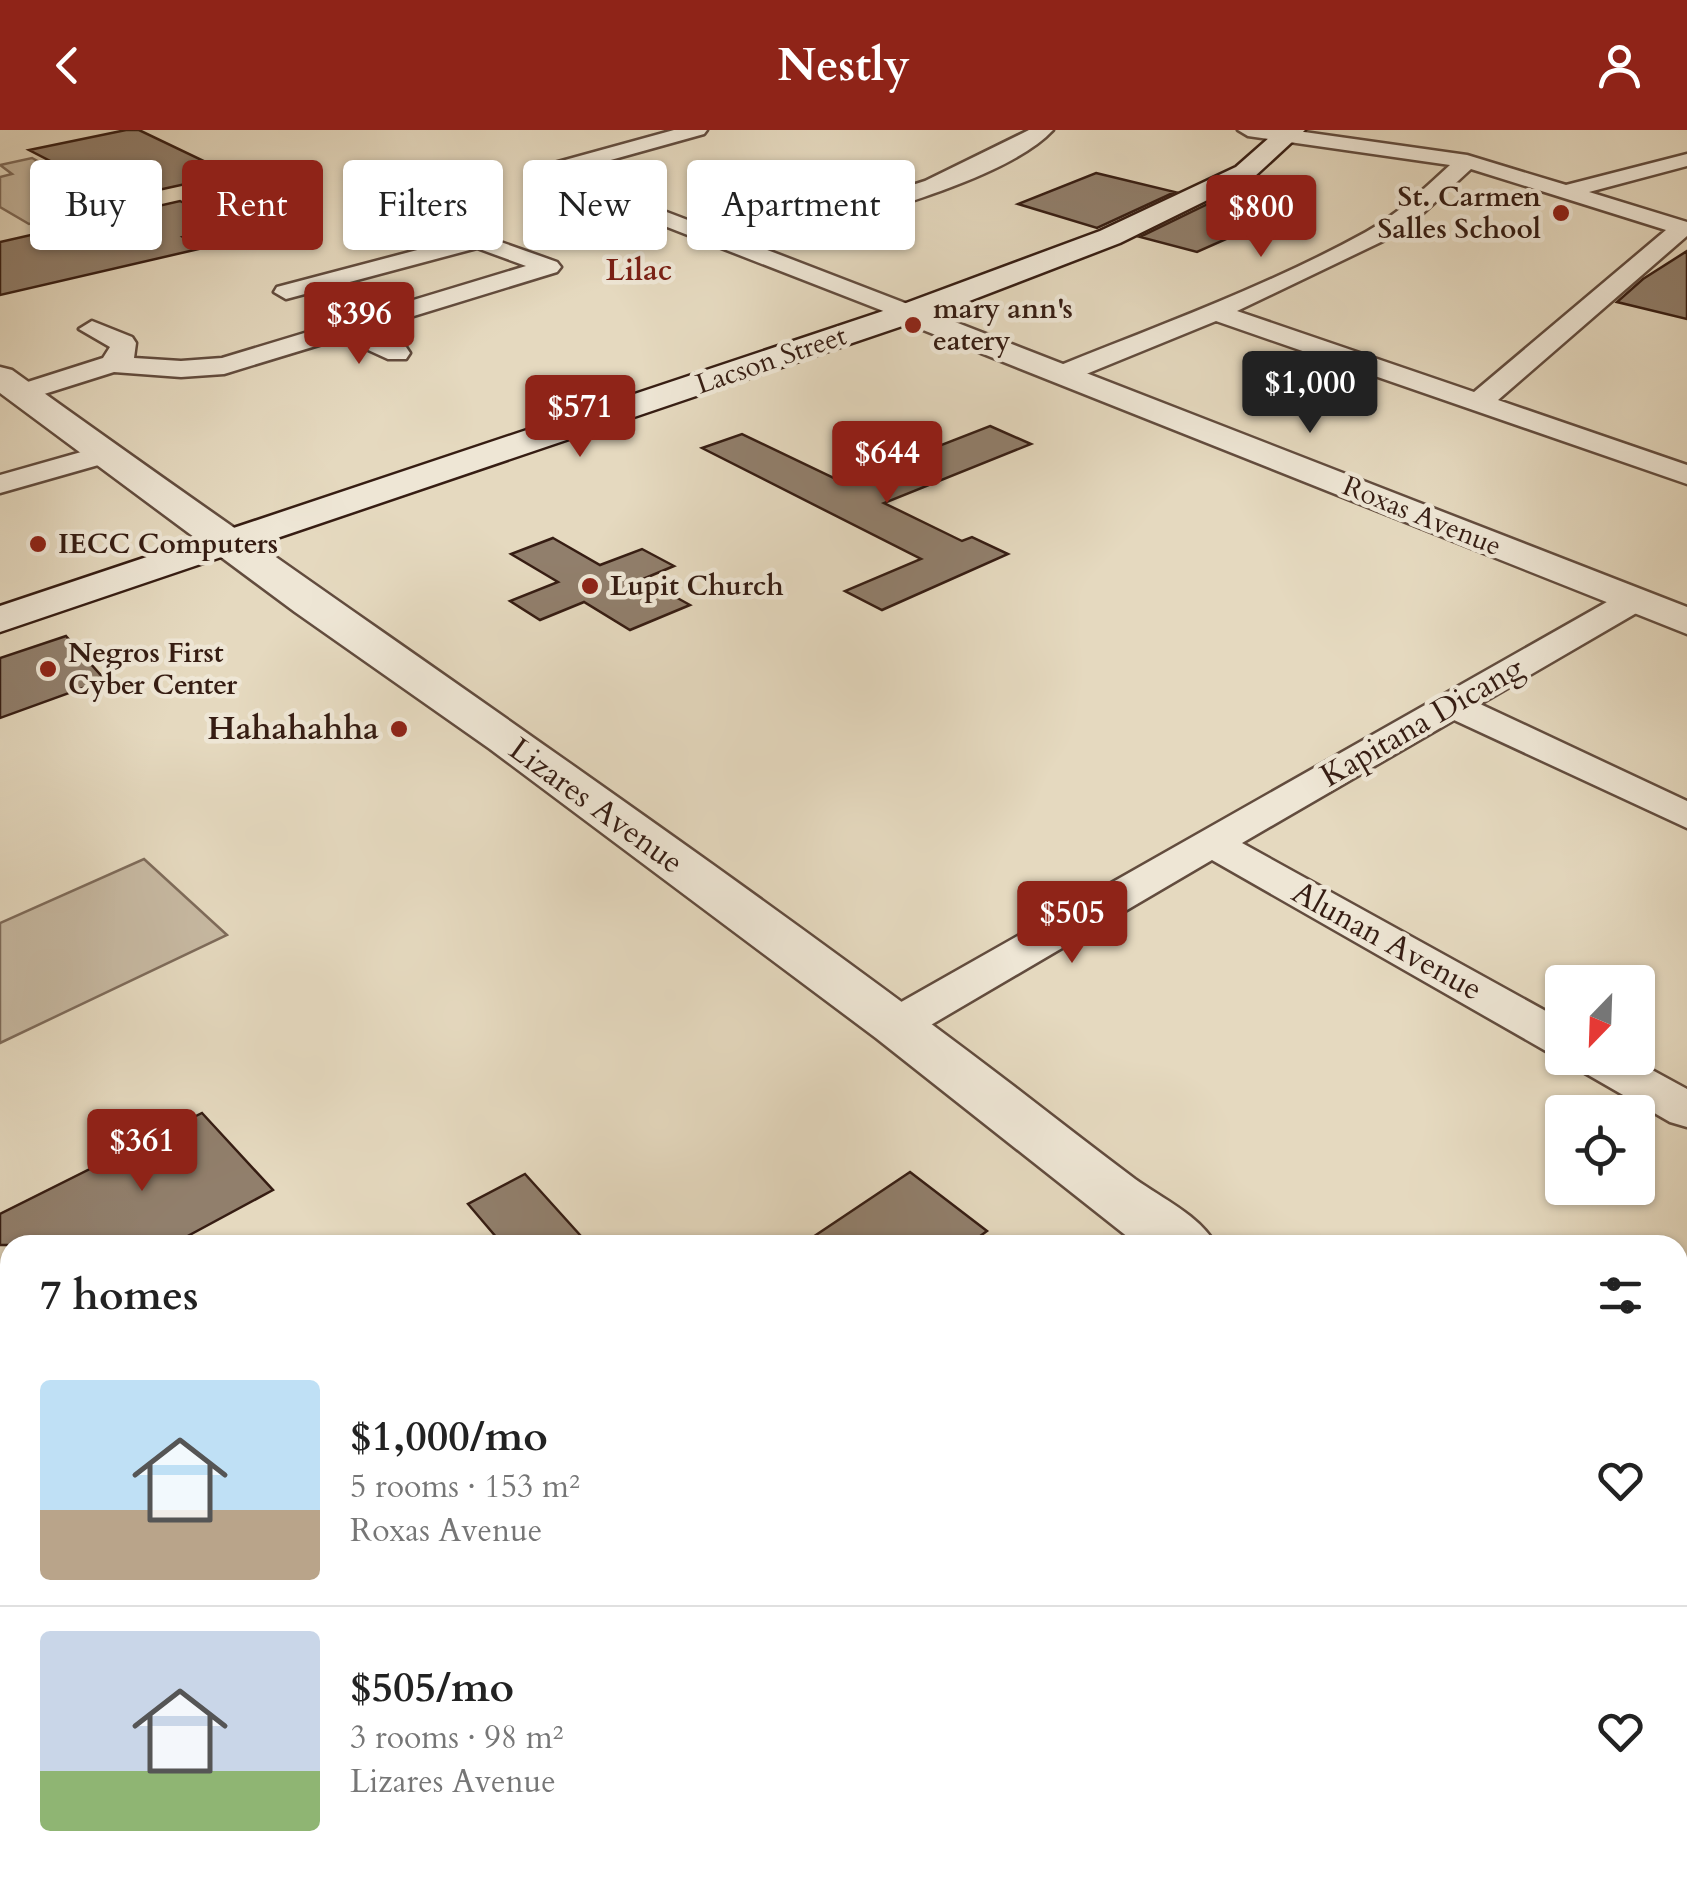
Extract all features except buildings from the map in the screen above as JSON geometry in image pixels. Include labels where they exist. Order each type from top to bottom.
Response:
[{"type":"street","name":"Roxas Avenue","points":[[687,228],[543,172],[697,130]]},
{"type":"street","points":[[915,189],[1006,154],[1043,130]]},
{"type":"street","points":[[1248,130],[1467,161],[1685,229]]},
{"type":"street","name":"Lacson Street","points":[[0,620],[909,312],[1110,237],[1245,172],[1290,133]]},
{"type":"street","points":[[1566,191],[1687,160]]},
{"type":"street","points":[[1065,372],[1215,312],[1394,225],[1467,161]]},
{"type":"street","points":[[1476,403],[1685,229]]},
{"type":"street","points":[[11,385],[112,364],[182,369],[224,366],[549,268],[533,258],[478,241],[286,292]]},
{"type":"street","name":"Roxas Avenue","points":[[744,250],[1065,372],[1687,622]]},
{"type":"street","points":[[1215,312],[1687,476]]},
{"type":"street","points":[[92,329],[122,343],[123,354],[112,364]]},
{"type":"street","points":[[343,329],[398,353]]},
{"type":"street","name":"Lizares Avenue","points":[[11,385],[506,739],[896,1025],[1170,1235]]},
{"type":"street","points":[[0,484],[106,454]]},
{"type":"street","name":"Kapitana Dicang","points":[[896,1025],[1633,601]]},
{"type":"street","points":[[1452,705],[1687,816]]},
{"type":"street","name":"Alunan Avenue","points":[[1211,843],[1545,1030]]},
{"type":"street","points":[[1624,1075],[1687,1110]]},
{"type":"shaded area","points":[[32,158],[36,160],[30,160],[30,224],[0,207],[0,177],[12,174],[0,165]]},
{"type":"shaded area","points":[[144,859],[227,935],[0,1043],[0,923]]},
{"type":"place","name":"St. Carmen Salles School","points":[[1561,213]]},
{"type":"place","name":"mary ann's eatery","points":[[913,325]]},
{"type":"place","name":"IECC Computers","points":[[38,544]]},
{"type":"place","name":"Lupit Church","points":[[590,586]]},
{"type":"place","name":"Negros First Cyber Center","points":[[48,669]]},
{"type":"place","name":"Hahahahha","points":[[399,729]]},
{"type":"district","name":"Lilac","points":[[639,270]]}]
